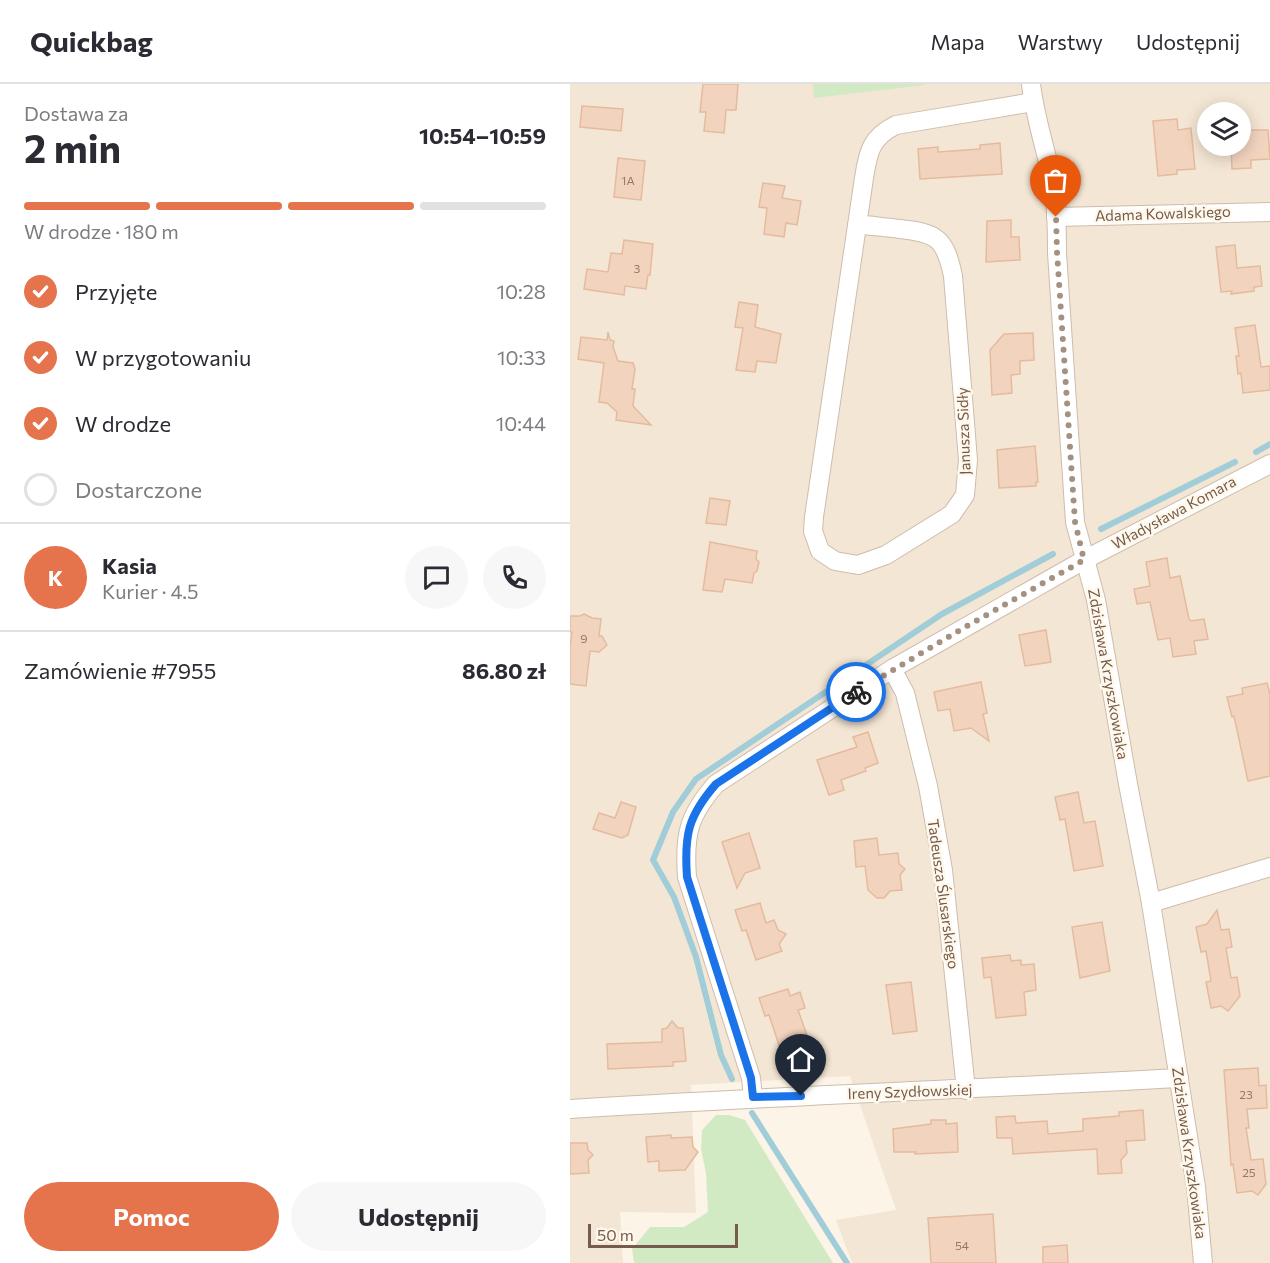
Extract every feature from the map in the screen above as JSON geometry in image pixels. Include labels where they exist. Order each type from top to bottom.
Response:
[{"type":"street","name":"Zdzisława Krzyszkowiaka","points":[[1032,93],[1053,185],[1075,522],[1096,600],[1151,903],[1196,1187],[1203,1263]]},
{"type":"street","name":"Janusza Sidły","points":[[857,224],[927,232],[939,241],[949,256],[955,297],[968,460],[965,495],[952,514],[886,555],[858,565],[835,561],[820,551],[813,531],[857,224],[867,159],[873,144],[883,131],[896,125],[1032,93]]},
{"type":"street","name":"Adama Kowalskiego","points":[[1056,217],[1270,212]]},
{"type":"street","name":"Władysława Komara","points":[[753,1097],[751,1078],[687,877],[685,850],[690,825],[700,803],[716,784],[892,669],[1084,560],[1270,464]]},
{"type":"street","name":"Tadeusza Ślusarskiego","points":[[892,669],[905,693],[928,786],[944,870],[966,1090]]},
{"type":"street","points":[[1151,903],[1270,867]]},
{"type":"street","name":"Ireny Szydłowskiej","points":[[570,1109],[753,1097],[966,1090],[1179,1078]]},
{"type":"shaded area","points":[[570,84],[1270,84],[1270,1263],[852,1263],[836,1220],[896,1210],[850,1076],[691,1085],[696,1213],[620,1212],[623,1263],[570,1263]]},
{"type":"green space","points":[[813,84],[925,84],[925,85],[814,98]]},
{"type":"green space","points":[[716,1115],[729,1115],[745,1120],[833,1263],[634,1263],[632,1249],[650,1227],[684,1227],[708,1212],[706,1173],[701,1149],[702,1130]]},
{"type":"building","points":[[703,84],[738,84],[736,110],[726,110],[724,133],[704,131],[706,112],[700,112]]},
{"type":"building","points":[[582,106],[623,109],[621,131],[580,127]]},
{"type":"building","points":[[1177,119],[1178,130],[1191,128],[1195,169],[1177,170],[1177,174],[1158,176],[1153,121]]},
{"type":"building","points":[[1251,130],[1268,130],[1270,159],[1251,160],[1251,168],[1232,169],[1231,156],[1251,156]]},
{"type":"building","points":[[1000,143],[1002,174],[920,179],[918,149],[938,147],[938,152],[980,149],[980,145]]},
{"type":"building","points":[[618,158],[645,161],[641,200],[614,197]]},
{"type":"building","points":[[763,183],[785,186],[782,198],[801,201],[797,225],[786,223],[784,237],[764,234],[767,208],[759,207]]},
{"type":"building","points":[[1011,220],[1011,237],[1019,237],[1020,260],[986,262],[987,221]]},
{"type":"building","points":[[624,240],[653,244],[650,275],[648,275],[646,289],[625,286],[624,295],[584,289],[587,269],[608,272],[611,253],[622,254]]},
{"type":"building","points":[[1235,245],[1237,268],[1260,266],[1262,286],[1254,287],[1254,291],[1231,294],[1232,291],[1221,292],[1216,247]]},
{"type":"building","points":[[739,302],[758,305],[755,327],[781,334],[776,363],[757,361],[755,372],[736,370],[743,328],[735,327]]},
{"type":"building","points":[[1255,325],[1261,367],[1270,366],[1270,390],[1243,393],[1241,373],[1238,374],[1236,356],[1239,356],[1235,328]]},
{"type":"building","points":[[608,332],[610,340],[614,341],[613,347],[618,361],[633,363],[635,369],[632,389],[635,389],[633,406],[651,425],[616,420],[617,412],[607,403],[599,402],[604,363],[578,359],[581,337],[607,340]]},
{"type":"building","points":[[1033,333],[1034,360],[1020,361],[1020,374],[1011,375],[1012,393],[992,395],[990,350],[1004,334]]},
{"type":"building","points":[[1035,446],[1038,482],[1036,486],[999,488],[997,450]]},
{"type":"building","points":[[710,498],[730,501],[726,525],[706,523]]},
{"type":"building","points":[[710,542],[757,551],[756,559],[759,562],[752,583],[725,579],[722,592],[703,590]]},
{"type":"building","points":[[1167,558],[1170,578],[1180,576],[1189,619],[1191,621],[1204,619],[1208,639],[1194,641],[1196,654],[1173,657],[1170,638],[1158,640],[1150,602],[1137,604],[1134,589],[1150,586],[1146,562]]},
{"type":"building","points":[[584,614],[601,619],[599,636],[602,636],[607,645],[599,652],[590,651],[586,686],[570,684],[572,632],[570,632],[570,616]]},
{"type":"building","points":[[1046,630],[1051,662],[1025,666],[1019,635]]},
{"type":"building","points":[[981,682],[987,713],[983,714],[989,741],[971,728],[954,731],[950,709],[938,711],[934,692]]},
{"type":"building","points":[[1267,683],[1270,694],[1270,776],[1248,781],[1234,716],[1232,717],[1227,697],[1243,694],[1242,688]]},
{"type":"building","points":[[868,732],[878,763],[865,768],[866,771],[841,780],[844,790],[829,795],[817,760],[857,747],[853,737]]},
{"type":"building","points":[[1078,792],[1084,823],[1095,821],[1103,866],[1074,871],[1065,819],[1060,820],[1055,797]]},
{"type":"building","points":[[621,802],[636,807],[628,835],[622,838],[593,829],[599,813],[615,818]]},
{"type":"building","points":[[749,833],[760,868],[745,873],[737,888],[722,842]]},
{"type":"building","points":[[877,838],[879,855],[898,853],[899,864],[905,869],[900,875],[902,890],[890,891],[884,898],[877,898],[868,890],[865,866],[856,867],[854,841]]},
{"type":"building","points":[[760,903],[766,923],[774,920],[778,930],[786,934],[779,944],[782,951],[756,960],[746,930],[742,931],[735,910]]},
{"type":"building","points":[[1217,910],[1221,930],[1229,929],[1232,947],[1226,948],[1231,978],[1237,977],[1240,996],[1228,1011],[1221,1006],[1211,1008],[1206,982],[1211,981],[1206,951],[1201,952],[1196,927],[1207,924]]},
{"type":"building","points":[[1102,922],[1110,971],[1080,978],[1072,927]]},
{"type":"building","points":[[1010,955],[1011,961],[1021,960],[1021,965],[1034,964],[1036,990],[1024,992],[1026,1015],[996,1018],[991,977],[984,978],[982,958]]},
{"type":"building","points":[[911,982],[917,1031],[893,1034],[886,985]]},
{"type":"building","points":[[788,989],[790,996],[800,992],[805,1008],[798,1010],[808,1038],[795,1042],[795,1046],[781,1051],[769,1015],[765,1016],[759,998]]},
{"type":"building","points":[[672,1021],[678,1028],[683,1028],[686,1061],[673,1062],[673,1066],[608,1069],[607,1044],[662,1042],[662,1029],[667,1028]]},
{"type":"building","points":[[1258,1068],[1259,1086],[1266,1085],[1267,1108],[1247,1109],[1249,1128],[1246,1128],[1251,1160],[1263,1159],[1266,1184],[1258,1195],[1252,1191],[1237,1193],[1233,1164],[1231,1165],[1224,1070]]},
{"type":"building","points":[[1143,1110],[1145,1140],[1126,1141],[1127,1153],[1121,1160],[1122,1173],[1098,1174],[1097,1149],[1013,1154],[1012,1138],[997,1138],[996,1117],[1015,1116],[1016,1123],[1047,1121],[1048,1134],[1083,1131],[1083,1119],[1119,1116],[1119,1112]]},
{"type":"building","points":[[931,1120],[946,1120],[946,1124],[957,1123],[958,1152],[915,1154],[916,1152],[894,1152],[893,1129],[931,1124]]},
{"type":"building","points":[[671,1135],[671,1138],[692,1137],[693,1147],[698,1152],[685,1170],[659,1171],[659,1161],[648,1162],[646,1137]]},
{"type":"building","points":[[570,1143],[587,1143],[588,1150],[593,1155],[588,1160],[589,1173],[570,1174]]},
{"type":"building","points":[[993,1214],[996,1263],[931,1263],[928,1218]]},
{"type":"building","points":[[1067,1245],[1068,1263],[1043,1263],[1043,1247]]},
{"type":"waterway","points":[[1256,452],[1270,444]]},
{"type":"waterway","points":[[1101,529],[1235,462]]},
{"type":"waterway","points":[[732,1079],[721,1055],[696,957],[674,897],[653,860],[673,812],[696,779],[942,614],[1053,554]]},
{"type":"waterway","points":[[752,1113],[847,1263]]},
{"type":"way so far","points":[[856,692],[892,669],[1084,560],[1075,522],[1056,217]]},
{"type":"route","points":[[801,1096],[753,1097],[751,1078],[687,877],[685,850],[690,825],[700,803],[716,784],[856,692]]}]
